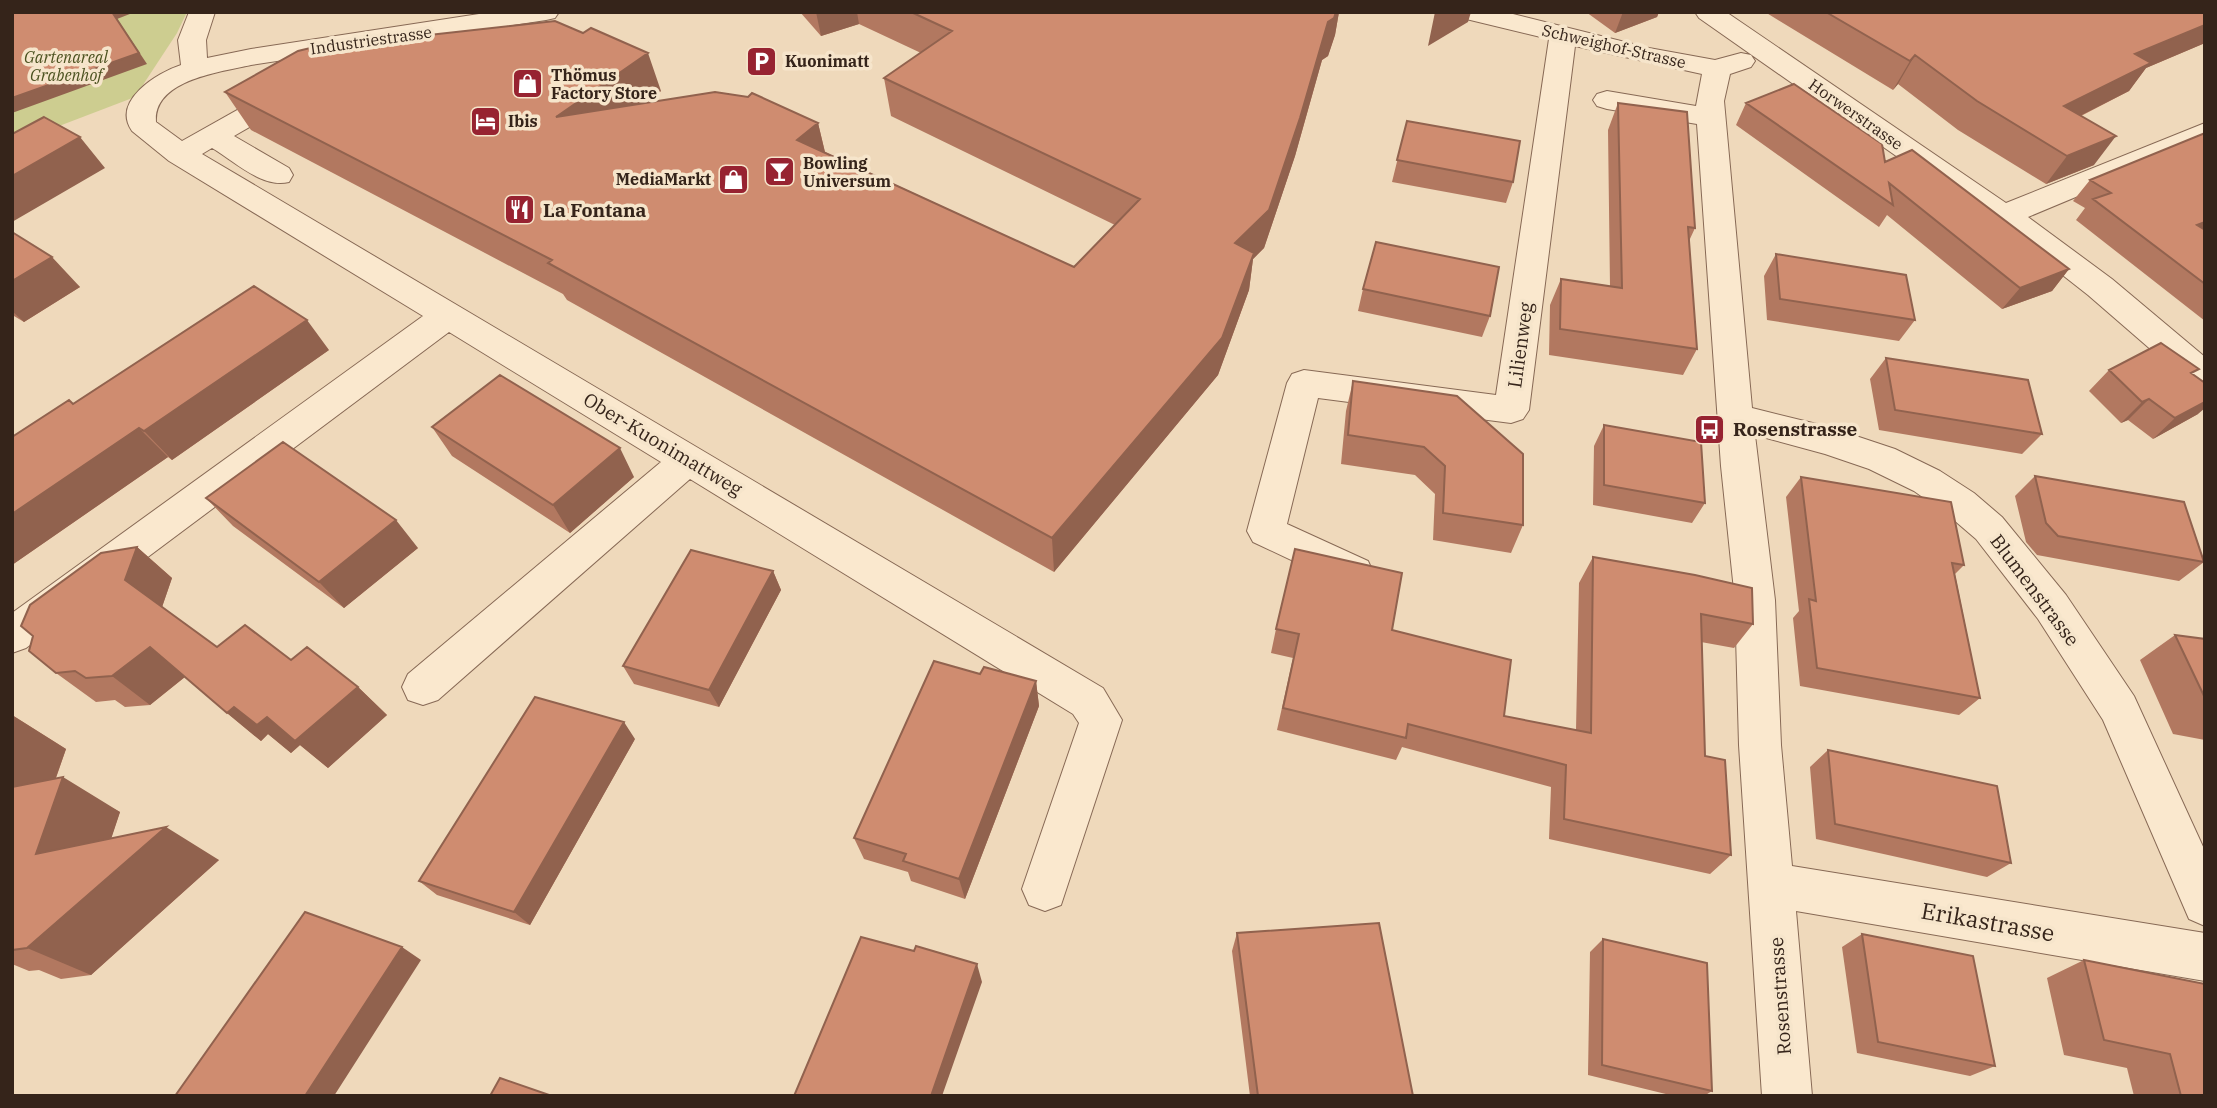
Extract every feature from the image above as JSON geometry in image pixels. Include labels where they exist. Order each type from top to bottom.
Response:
[{"type":"street","points":[[196,69],[190,45],[191,35],[202,12]]},
{"type":"street","name":"Industriestrasse","points":[[196,69],[251,57],[546,12]]},
{"type":"street","name":"Schweighof-Strasse","points":[[1471,12],[1717,69]]},
{"type":"street","name":"Horwerstrasse","points":[[1708,12],[2003,216],[2100,288],[2205,377]]},
{"type":"street","name":"Lilienweg","points":[[1354,572],[1266,531],[1304,383],[1511,410],[1563,35]]},
{"type":"street","points":[[1717,69],[1765,51]]},
{"type":"street","name":"Ober-Kuonimattweg","points":[[196,69],[178,75],[153,91],[141,110],[142,125],[180,154],[1088,701],[1101,720],[1045,889]]},
{"type":"street","name":"Rosenstrasse","points":[[1717,69],[1710,101],[1711,117],[1735,417],[1755,600],[1760,745],[1787,1096]]},
{"type":"street","points":[[180,154],[310,81]]},
{"type":"street","points":[[1607,100],[1711,117]]},
{"type":"street","points":[[2003,216],[2205,132]]},
{"type":"street","points":[[213,136],[278,175]]},
{"type":"street","points":[[315,380],[436,307]]},
{"type":"street","points":[[12,636],[436,307]]},
{"type":"street","name":"Blumenstrasse","points":[[1735,417],[1829,441],[1882,459],[1927,481],[1961,504],[1989,528],[2052,607],[2119,709],[2205,903]]},
{"type":"street","points":[[423,687],[688,460]]},
{"type":"street","name":"Erikastrasse","points":[[1771,884],[2205,957]]},
{"type":"green space","name":"Gartenareal Grabenhof","points":[[12,12],[187,12],[177,33],[135,97],[12,144]]},
{"type":"building","points":[[12,12],[112,12],[139,53],[12,98]]},
{"type":"building","points":[[911,12],[1336,12],[1334,18],[1328,22],[1269,210],[1235,243],[1254,253],[1222,338],[1052,538],[548,263],[552,260],[225,92],[298,51],[310,48],[314,51],[321,47],[555,21],[583,33],[591,28],[648,53],[556,117],[715,92],[748,97],[752,93],[818,123],[797,140],[1074,267],[1140,199],[884,78],[952,31]]},
{"type":"building","points":[[1826,12],[2205,12],[2205,25],[2135,54],[2151,63],[2064,106],[2116,136],[2067,156],[1977,101],[1915,55],[1910,61]]},
{"type":"building","points":[[1794,84],[1882,144],[1885,162],[1912,150],[2069,269],[2020,288],[1889,183],[1893,205],[1746,103]]},
{"type":"building","points":[[1618,103],[1687,112],[1695,228],[1688,227],[1697,349],[1560,329],[1561,279],[1622,288]]},
{"type":"building","points":[[44,117],[80,137],[12,176],[12,134]]},
{"type":"building","points":[[1407,121],[1520,141],[1513,182],[1397,160]]},
{"type":"building","points":[[2205,133],[2205,222],[2197,225],[2205,230],[2205,284],[2093,199],[2111,193],[2090,180]]},
{"type":"building","points":[[12,232],[52,257],[12,281]]},
{"type":"building","points":[[1376,242],[1499,267],[1490,316],[1363,289]]},
{"type":"building","points":[[1776,254],[1906,275],[1915,320],[1780,299]]},
{"type":"building","points":[[254,286],[307,320],[144,431],[139,428],[12,514],[12,437],[69,400],[73,404]]},
{"type":"building","points":[[2161,343],[2199,369],[2191,373],[2205,383],[2205,402],[2175,418],[2149,399],[2142,402],[2109,370]]},
{"type":"building","points":[[1886,358],[2028,380],[2042,434],[1895,410]]},
{"type":"building","points":[[500,375],[620,448],[553,505],[432,427]]},
{"type":"building","points":[[1353,381],[1457,396],[1523,454],[1523,525],[1443,513],[1445,466],[1424,447],[1348,435]]},
{"type":"building","points":[[1604,425],[1701,442],[1705,503],[1604,485]]},
{"type":"building","points":[[283,442],[396,520],[319,582],[206,498]]},
{"type":"building","points":[[2035,476],[2184,502],[2204,562],[2058,536],[2046,523]]},
{"type":"building","points":[[1801,477],[1951,502],[1964,565],[1952,563],[1980,698],[1817,668],[1809,599],[1816,601]]},
{"type":"building","points":[[137,547],[125,580],[217,647],[245,625],[291,660],[307,647],[358,687],[295,741],[267,717],[257,725],[234,707],[227,713],[150,647],[112,676],[86,678],[75,671],[56,673],[29,651],[33,636],[21,626],[30,605],[101,553]]},
{"type":"building","points":[[1295,549],[1402,573],[1392,630],[1511,660],[1504,716],[1591,733],[1593,557],[1752,588],[1753,624],[1701,614],[1705,756],[1725,760],[1731,855],[1564,819],[1566,765],[1408,724],[1406,738],[1283,708],[1299,634],[1276,629]]},
{"type":"building","points":[[691,550],[773,571],[709,690],[623,666]]},
{"type":"building","points":[[2175,635],[2205,639],[2205,698]]},
{"type":"building","points":[[934,661],[980,674],[984,667],[1036,681],[959,879],[903,861],[906,854],[854,838]]},
{"type":"building","points":[[535,697],[624,722],[514,912],[419,881]]},
{"type":"building","points":[[1828,750],[1997,786],[2011,863],[1835,824]]},
{"type":"building","points":[[63,777],[36,854],[166,827],[27,948],[12,950],[12,787]]},
{"type":"building","points":[[305,912],[402,947],[305,1096],[175,1096]]},
{"type":"building","points":[[1379,923],[1413,1096],[1258,1096],[1237,933]]},
{"type":"building","points":[[1862,934],[1973,956],[1995,1066],[1878,1042]]},
{"type":"building","points":[[861,937],[914,951],[916,946],[977,964],[931,1096],[794,1096]]},
{"type":"building","points":[[1603,939],[1707,963],[1712,1091],[1602,1065]]},
{"type":"building","points":[[2084,960],[2205,984],[2205,1096],[2181,1096],[2170,1054],[2104,1040]]},
{"type":"building","points":[[500,1078],[552,1096],[490,1096]]},
{"type":"place","name":"Kuonimatt","points":[[762,61]]},
{"type":"place","name":"Thömus Factory Store","points":[[528,84]]},
{"type":"place","name":"Ibis","points":[[485,121]]},
{"type":"place","name":"Bowling Universum","points":[[780,172]]},
{"type":"place","name":"MediaMarkt","points":[[734,179]]},
{"type":"place","name":"La Fontana","points":[[520,210]]},
{"type":"place","name":"Rosenstrasse","points":[[1710,429]]}]
